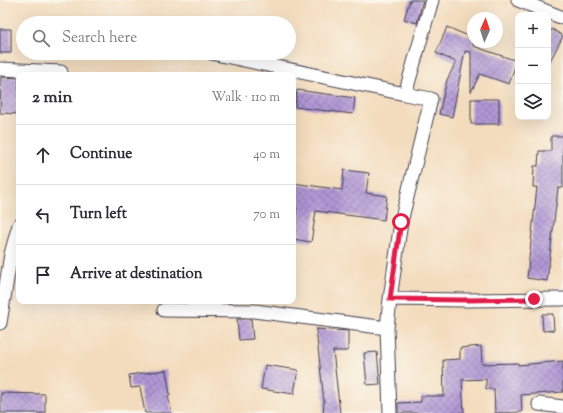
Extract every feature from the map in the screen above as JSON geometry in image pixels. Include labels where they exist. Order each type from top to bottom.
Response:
[{"type":"street","points":[[405,94],[432,0]]},
{"type":"street","points":[[518,0],[563,18]]},
{"type":"street","points":[[238,60],[281,71]]},
{"type":"street","points":[[0,69],[61,72]]},
{"type":"street","points":[[296,74],[431,99],[401,222],[390,299],[387,328],[390,413]]},
{"type":"street","points":[[0,323],[6,254],[16,232]]},
{"type":"street","points":[[390,299],[563,299]]},
{"type":"street","points":[[164,310],[255,306],[387,328]]},
{"type":"street","points":[[539,404],[563,408]]},
{"type":"building","points":[[410,0],[423,0],[417,23],[404,19]]},
{"type":"building","points":[[447,27],[467,35],[467,48],[479,48],[515,60],[515,67],[509,84],[480,74],[471,92],[471,52],[465,51],[452,117],[439,114],[447,80],[456,62],[436,53]]},
{"type":"building","points":[[0,29],[11,29],[11,53],[0,53]]},
{"type":"building","points":[[552,29],[563,36],[551,59],[551,48]]},
{"type":"building","points":[[1,77],[16,78],[16,114],[0,113]]},
{"type":"building","points":[[297,90],[355,98],[353,114],[296,107]]},
{"type":"building","points":[[471,99],[499,99],[499,124],[471,124]]},
{"type":"building","points":[[551,136],[563,136],[563,188],[558,188],[547,281],[527,278],[537,187],[533,187],[534,166],[538,166],[539,151],[551,151]]},
{"type":"building","points":[[344,170],[369,173],[366,193],[387,196],[384,220],[316,211],[311,242],[296,240],[296,183],[342,190]]},
{"type":"building","points":[[542,314],[553,314],[554,330],[543,331]]},
{"type":"building","points":[[237,319],[251,319],[253,339],[239,340]]},
{"type":"building","points":[[316,329],[348,331],[348,351],[333,351],[340,413],[323,413],[324,402]]},
{"type":"building","points":[[481,346],[482,364],[518,363],[518,365],[563,361],[563,392],[521,395],[522,412],[495,413],[494,389],[486,389],[486,379],[462,380],[464,413],[398,413],[398,403],[421,402],[421,396],[444,396],[443,360],[460,359],[460,348]]},
{"type":"building","points":[[377,352],[380,384],[367,385],[364,353]]},
{"type":"building","points":[[265,365],[298,370],[294,394],[261,389]]},
{"type":"building","points":[[166,370],[170,395],[168,396],[172,413],[145,413],[140,387],[131,388],[129,375]]},
{"type":"building","points":[[1,393],[45,394],[45,413],[1,413]]},
{"type":"route","points":[[401,222],[390,299],[534,299]]}]
